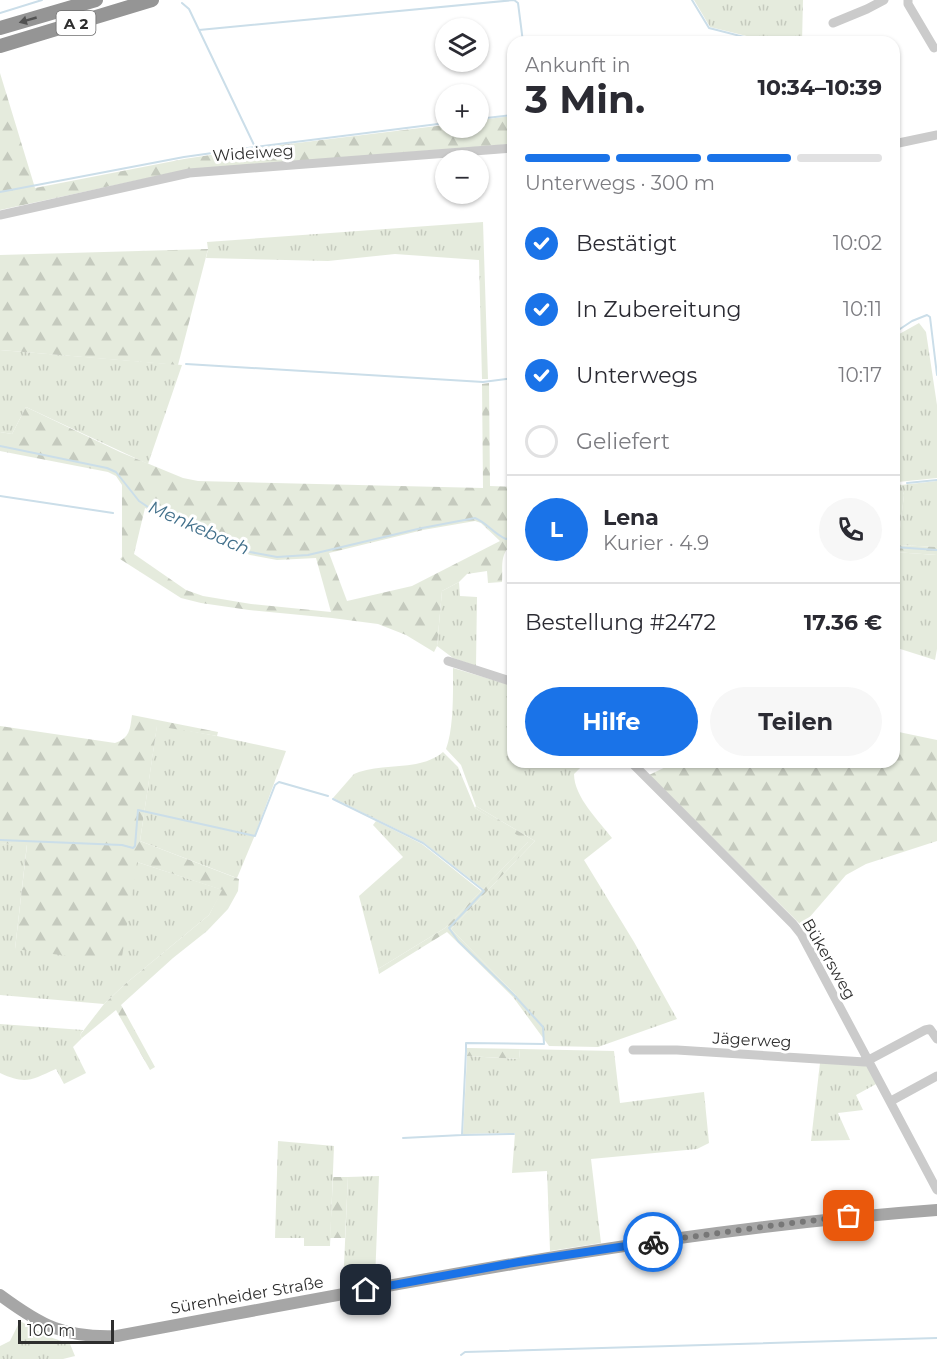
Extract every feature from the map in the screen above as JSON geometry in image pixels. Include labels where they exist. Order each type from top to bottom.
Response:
[{"type":"highway","name":"A 2","points":[[0,28],[96,0]]},
{"type":"highway","name":"A 2","points":[[0,46],[152,0]]},
{"type":"main road","name":"Sürenheider Straße","points":[[0,1296],[52,1328],[76,1334],[117,1336],[549,1258],[794,1222],[937,1210]]},
{"type":"street","points":[[833,23],[884,0]]},
{"type":"street","points":[[908,0],[908,4],[934,48]]},
{"type":"street","points":[[900,143],[937,135]]},
{"type":"street","name":"Wideiweg","points":[[0,215],[189,173],[507,148]]},
{"type":"street","points":[[448,661],[507,680]]},
{"type":"street","name":"Bükersweg","points":[[637,768],[801,934],[934,1178],[937,1190]]},
{"type":"street","points":[[869,1060],[925,1030],[930,1029],[937,1039]]},
{"type":"street","name":"Jägerweg","points":[[633,1050],[677,1050],[865,1062],[869,1060]]},
{"type":"street","points":[[891,1101],[937,1076]]},
{"type":"green space","points":[[694,0],[803,0],[802,36],[747,36],[710,27]]},
{"type":"green space","points":[[0,73],[35,188],[184,159],[435,126],[435,138],[489,138],[489,119],[507,117],[507,144],[185,170],[0,210]]},
{"type":"green space","points":[[483,222],[488,379],[482,379],[479,260],[395,254],[328,261],[206,258],[207,242]]},
{"type":"green space","points":[[208,249],[178,365],[0,350],[0,255]]},
{"type":"green space","points":[[919,323],[926,332],[937,405],[937,478],[900,482],[900,334]]},
{"type":"green space","points":[[0,350],[182,365],[148,464],[26,407],[12,434],[0,432]]},
{"type":"green space","points":[[489,383],[490,486],[507,487],[507,550],[502,566],[502,582],[488,583],[487,571],[467,574],[459,582],[442,591],[437,646],[434,652],[406,635],[378,624],[249,610],[181,598],[120,559],[122,557],[122,485],[116,476],[108,472],[0,451],[0,432],[12,434],[26,407],[120,452],[183,478],[198,481],[483,488],[482,384]],"holes":[[[145,508],[250,555],[277,560],[316,558],[331,612],[251,604],[203,596],[186,590],[134,554]],[[475,521],[481,523],[500,541],[412,586],[347,601],[329,553],[423,530]]]},
{"type":"green space","points":[[937,481],[937,547],[900,545],[904,495],[901,485]]},
{"type":"green space","points":[[900,484],[904,495],[900,528]]},
{"type":"green space","points":[[900,545],[937,547],[937,555],[900,552]]},
{"type":"green space","points":[[900,552],[937,555],[935,660],[900,649]]},
{"type":"green space","points":[[459,582],[460,596],[477,597],[476,666],[453,658],[437,646],[442,591]]},
{"type":"green space","points":[[453,668],[507,684],[507,768],[580,768],[574,774],[578,791],[588,808],[612,838],[584,860],[677,1019],[598,1047],[549,1046],[513,997],[516,995],[451,929],[535,841],[476,806],[461,765],[446,749],[452,720]]},
{"type":"green space","points":[[132,715],[218,732],[217,736],[157,726],[140,841],[239,879],[238,891],[228,909],[207,931],[121,1005],[155,1067],[150,1070],[116,1010],[82,1038],[80,1035],[104,1004],[124,985],[209,915],[222,890],[137,862],[121,963],[15,949],[27,845],[0,843],[0,726],[115,743],[126,736],[130,729]]},
{"type":"green space","points":[[157,725],[286,751],[237,878],[140,841]]},
{"type":"green space","points":[[900,732],[937,740],[937,841],[866,864],[846,875],[802,926],[649,775],[664,768],[900,768]]},
{"type":"green space","points":[[443,752],[458,767],[475,808],[529,841],[483,889],[423,842],[333,798],[354,774],[369,769],[424,762]]},
{"type":"green space","points":[[476,806],[535,841],[451,929],[516,995],[513,997],[447,932],[379,974],[378,969],[445,928],[528,842],[475,808]]},
{"type":"green space","points":[[376,821],[422,844],[481,891],[445,928],[378,969],[359,896],[403,857],[373,825]]},
{"type":"green space","points":[[0,843],[27,844],[15,949],[137,862],[223,890],[209,915],[104,1004],[0,995]]},
{"type":"green space","points":[[0,1024],[83,1030],[80,1035],[82,1038],[73,1047],[86,1073],[64,1084],[56,1069],[28,1080],[16,1079],[0,1073]]},
{"type":"green space","points":[[467,1048],[520,1049],[519,1059],[467,1056]]},
{"type":"green space","points":[[520,1049],[614,1051],[620,1103],[704,1092],[709,1143],[697,1149],[591,1159],[601,1243],[550,1251],[547,1171],[512,1173],[515,1133],[463,1134],[467,1056],[519,1059]]},
{"type":"green space","points":[[820,1063],[869,1066],[878,1083],[856,1095],[863,1110],[838,1113],[850,1140],[811,1141]]},
{"type":"green space","points":[[278,1141],[334,1146],[330,1246],[304,1246],[304,1238],[275,1238]]},
{"type":"green space","points":[[379,1176],[375,1281],[343,1287],[348,1177]]},
{"type":"green space","points":[[333,1177],[348,1177],[345,1238],[330,1238]]},
{"type":"green space","points":[[20,1321],[47,1336],[70,1344],[75,1356],[63,1359],[0,1359],[0,1346],[10,1341]]},
{"type":"waterway","points":[[0,13],[42,0]]},
{"type":"waterway","points":[[199,30],[514,0],[518,3],[522,36]]},
{"type":"waterway","points":[[692,0],[709,28],[740,36]]},
{"type":"waterway","points":[[182,3],[189,9],[255,147]]},
{"type":"waterway","points":[[489,118],[507,116]]},
{"type":"waterway","points":[[0,192],[184,157],[435,124]]},
{"type":"waterway","points":[[900,329],[912,321],[927,315],[930,317],[937,375]]},
{"type":"waterway","points":[[186,364],[483,382],[507,379]]},
{"type":"waterway","name":"Menkebach","points":[[0,446],[107,468],[116,472],[139,501],[154,511],[250,552],[277,557],[308,555],[475,518],[507,539]]},
{"type":"waterway","points":[[907,483],[937,480]]},
{"type":"waterway","points":[[0,496],[113,513]]},
{"type":"waterway","name":"Menkebach","points":[[900,547],[937,550]]},
{"type":"waterway","points":[[0,840],[122,845],[133,848],[138,810],[255,836],[275,785],[279,782],[328,796]]},
{"type":"waterway","points":[[333,799],[423,843],[484,891],[449,928],[458,941],[514,995],[543,1027],[544,1044],[466,1043],[466,1052]]},
{"type":"waterway","points":[[403,1138],[462,1135],[466,1051]]},
{"type":"waterway","points":[[463,1135],[514,1134]]},
{"type":"waterway","points":[[461,1355],[465,1352],[937,1338]]},
{"type":"way so far","points":[[653,1242],[849,1216]]},
{"type":"route","points":[[366,1290],[519,1262],[653,1242]]}]
